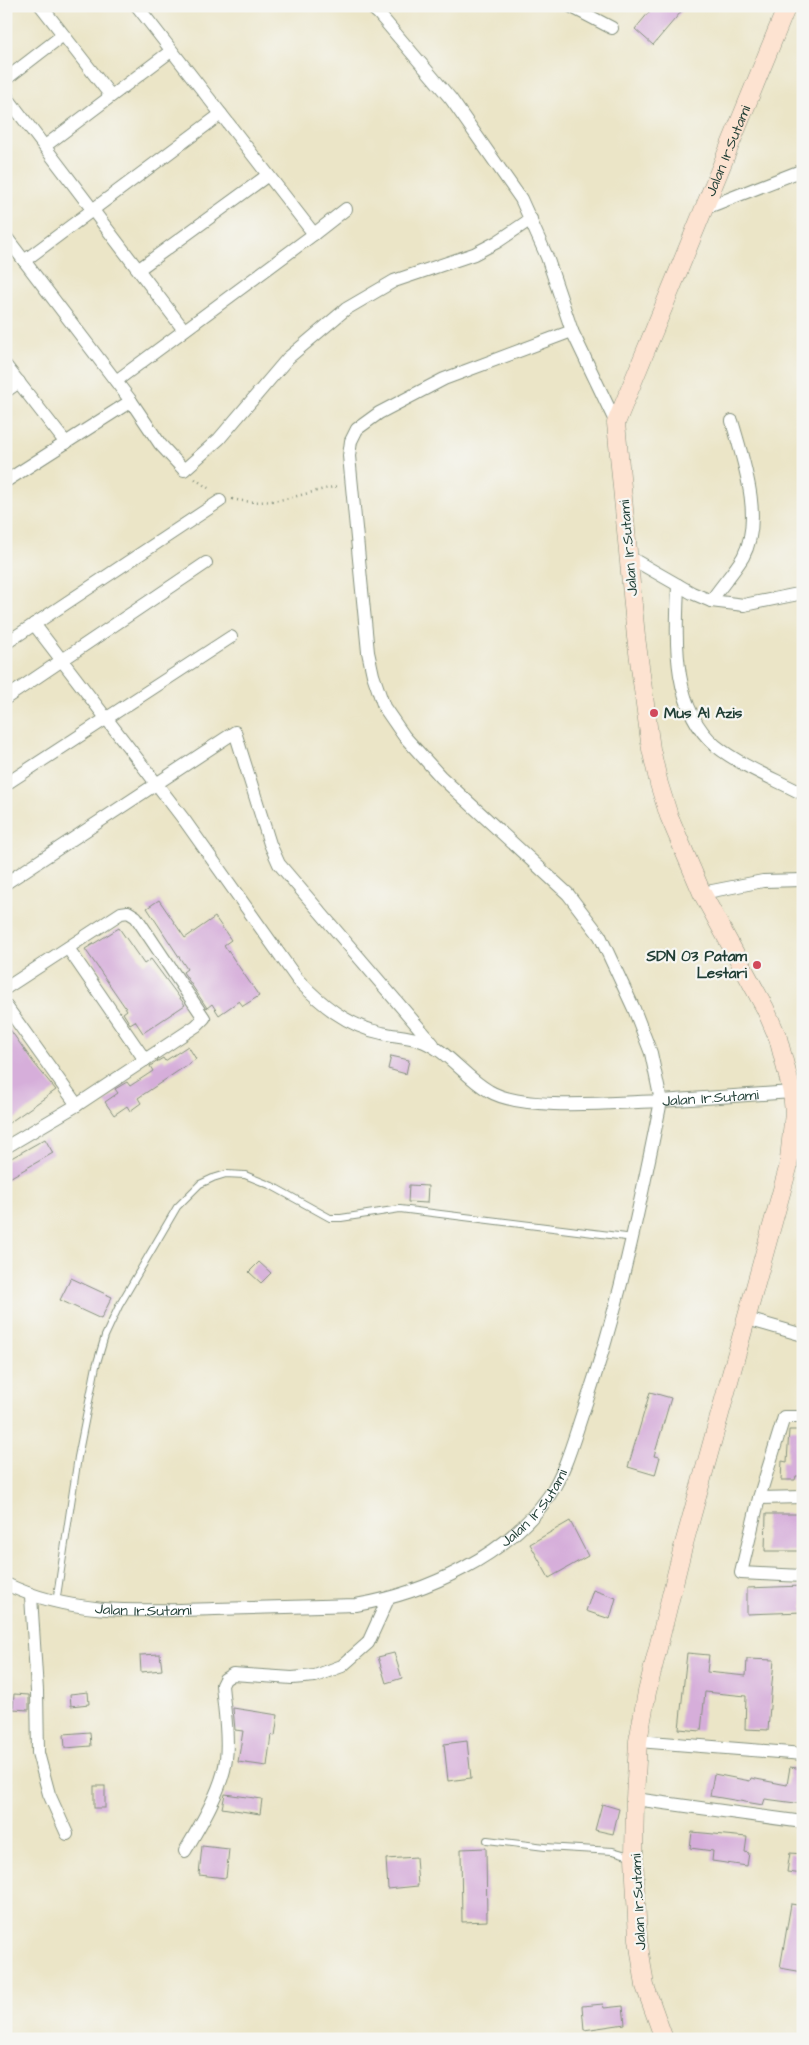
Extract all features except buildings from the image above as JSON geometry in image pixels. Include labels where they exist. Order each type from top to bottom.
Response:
[{"type":"street","points":[[41,6],[111,96]]},
{"type":"street","points":[[137,6],[314,234]]},
{"type":"street","points":[[570,6],[612,28]]},
{"type":"street","name":"Jalan Ir.Sutami","points":[[664,2039],[645,1986],[638,1939],[634,1857],[638,1741],[647,1692],[682,1551],[788,1168],[793,1138],[792,1092],[778,1038],[765,1008],[702,893],[669,816],[655,766],[636,637],[616,424],[786,6]]},
{"type":"street","points":[[374,9],[451,100],[505,174],[531,219],[572,331],[616,424]]},
{"type":"street","points":[[6,79],[63,35]]},
{"type":"street","points":[[44,146],[171,50]]},
{"type":"street","points":[[6,96],[94,209],[184,330]]},
{"type":"street","points":[[24,260],[221,114]]},
{"type":"street","points":[[703,209],[803,170]]},
{"type":"street","points":[[139,270],[268,175]]},
{"type":"street","points":[[116,381],[346,209]]},
{"type":"street","points":[[6,237],[131,401],[160,444],[184,470],[219,439],[288,358],[346,309],[394,281],[474,254],[497,242],[531,219]]},
{"type":"street","points":[[6,883],[235,732],[267,836],[279,864],[437,1048],[473,1080],[504,1099],[541,1103],[661,1101],[651,1052],[634,1009],[612,958],[586,916],[547,873],[420,756],[384,707],[372,675],[368,652],[349,456],[351,441],[357,429],[367,420],[444,379],[572,331]]},
{"type":"street","points":[[6,366],[66,443]]},
{"type":"street","points":[[6,391],[19,382]]},
{"type":"street","points":[[6,481],[131,401]]},
{"type":"street","points":[[711,601],[743,556],[751,529],[751,502],[747,475],[732,421]]},
{"type":"street","points":[[6,643],[219,496]]},
{"type":"street","points":[[629,557],[678,585],[711,601],[744,604],[803,593]]},
{"type":"street","points":[[6,698],[206,563]]},
{"type":"street","points":[[678,585],[677,652],[684,692],[695,723],[717,747],[803,794]]},
{"type":"street","points":[[34,624],[157,784],[297,979],[314,998],[358,1026],[381,1033],[419,1040],[437,1048]]},
{"type":"street","points":[[6,784],[231,637]]},
{"type":"street","points":[[702,893],[763,881],[803,880]]},
{"type":"street","points":[[6,988],[121,914],[132,914],[201,1010],[204,1018],[201,1023],[77,1105],[6,1146]]},
{"type":"street","points":[[68,948],[145,1060]]},
{"type":"street","points":[[6,1006],[77,1105]]},
{"type":"street","name":"Jalan Ir.Sutami","points":[[6,1584],[31,1596],[56,1603],[96,1609],[152,1611],[356,1605],[388,1599],[437,1582],[489,1552],[514,1532],[549,1496],[562,1471],[605,1349],[634,1238],[661,1101],[792,1092]]},
{"type":"street","points":[[747,1319],[803,1335]]},
{"type":"street","points":[[803,1416],[784,1417],[759,1498],[741,1573],[803,1576]]},
{"type":"street","points":[[759,1498],[803,1497]]},
{"type":"street","points":[[31,1596],[37,1691],[38,1753],[49,1794],[67,1834]]},
{"type":"street","points":[[185,1851],[198,1830],[217,1789],[226,1760],[222,1685],[225,1679],[238,1673],[284,1678],[315,1676],[342,1666],[368,1643],[388,1599]]},
{"type":"street","points":[[638,1741],[803,1754]]},
{"type":"street","points":[[635,1799],[803,1822]]},
{"type":"lane","points":[[56,1603],[78,1457],[96,1366],[105,1336],[119,1306],[177,1207],[200,1184],[226,1174],[245,1175],[272,1186],[330,1218],[400,1210],[634,1238]]},
{"type":"lane","points":[[487,1840],[536,1846],[613,1851],[634,1857]]},
{"type":"path","points":[[184,470],[219,496],[250,503],[269,503],[353,484]]},
{"type":"place","name":"Mus Al Azis","points":[[654,713]]},
{"type":"place","name":"SDN 03 Patam Lestari","points":[[757,965]]}]
